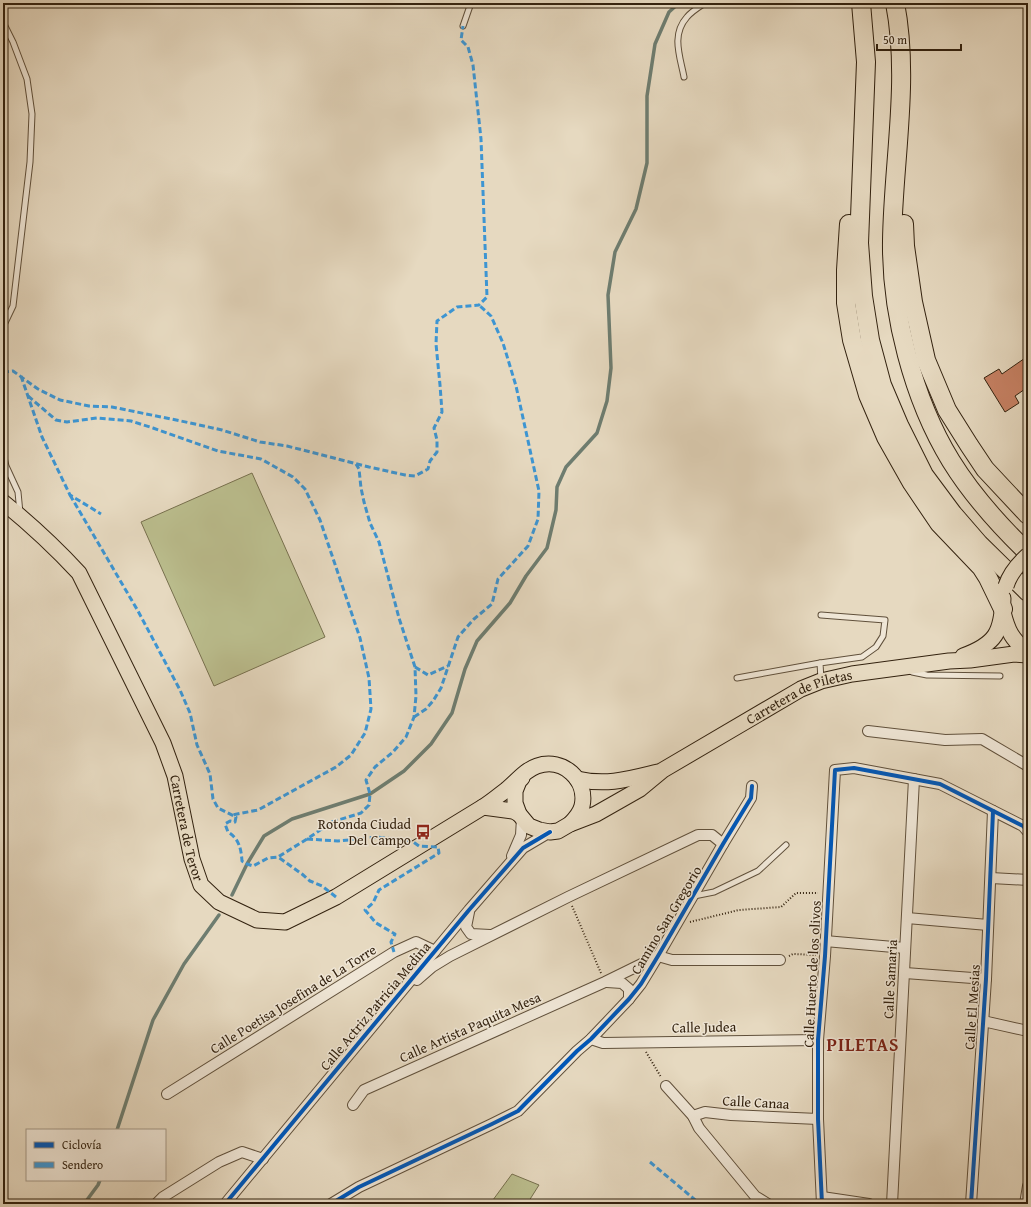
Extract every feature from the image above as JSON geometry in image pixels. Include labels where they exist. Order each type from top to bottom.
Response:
[{"type":"highway","points":[[861,3],[866,62],[859,243],[865,310],[870,340],[882,385],[898,425],[924,474],[953,514],[979,544],[1028,592]]},
{"type":"highway","points":[[895,3],[908,125],[903,206],[905,246],[913,302],[926,360],[947,410],[969,446],[985,469],[1028,515]]},
{"type":"highway","points":[[866,62],[855,129],[846,270],[846,303],[852,340],[868,395],[889,443],[912,483],[939,523],[981,567],[988,578],[1003,610]]},
{"type":"highway","points":[[902,70],[892,242],[895,293],[903,338],[913,377],[928,417],[951,460],[977,497],[1002,528],[1028,554]]},
{"type":"main road","name":"Carretera de Teror","points":[[3,502],[58,550],[79,573],[163,743],[175,776],[192,859],[201,885],[220,902],[257,920],[285,922],[336,897],[483,807],[527,772]]},
{"type":"main road","points":[[949,661],[983,647],[990,642],[996,634],[1000,627],[1003,610],[1003,594],[1008,578],[1017,565],[1028,554]]},
{"type":"main road","points":[[1003,610],[1007,628],[1017,644],[1028,654]]},
{"type":"main road","points":[[949,661],[970,660],[1014,654],[1028,654]]},
{"type":"main road","name":"Carretera de Piletas","points":[[663,770],[801,689],[822,681],[852,674],[949,661]]},
{"type":"main road","points":[[520,816],[515,803],[515,791],[519,781],[527,772],[537,766],[548,764],[559,765],[569,770],[577,779],[582,788],[582,808],[577,817],[570,824]]},
{"type":"main road","points":[[483,807],[513,811],[529,826],[550,832],[558,831],[570,824],[596,814],[634,793],[663,770]]},
{"type":"main road","points":[[577,779],[590,782],[609,782],[626,780],[663,770]]},
{"type":"street","points":[[868,731],[945,740],[982,740],[1028,766]]},
{"type":"street","name":"Calle Huerto de los olivos","points":[[822,1200],[818,1119],[818,1040],[825,956],[835,770],[854,768],[914,779]]},
{"type":"street","points":[[914,779],[940,784],[1023,826],[1028,832]]},
{"type":"street","name":"Calle Samaria","points":[[892,1204],[914,779]]},
{"type":"street","name":"Camino San Gregorio","points":[[331,1204],[359,1186],[518,1111],[577,1051],[591,1039],[629,999],[641,984],[751,798],[752,786]]},
{"type":"street","name":"Calle El Mesias","points":[[971,1204],[981,1032],[986,978],[993,811]]},
{"type":"street","name":"Calle Actriz Patricia Medina","points":[[508,866],[521,834],[520,816]]},
{"type":"street","name":"Calle Actriz Patricia Medina","points":[[225,1204],[469,910],[523,848],[550,832]]},
{"type":"street","points":[[396,998],[432,967],[450,956],[568,897],[698,835],[712,835],[723,844]]},
{"type":"street","points":[[991,878],[1028,880]]},
{"type":"street","points":[[469,910],[466,927],[471,934],[491,935]]},
{"type":"street","points":[[907,918],[988,925]]},
{"type":"street","points":[[825,941],[906,948]]},
{"type":"street","name":"Calle Poetisa Josefina de La Torre","points":[[168,1094],[394,952],[416,942],[435,951]]},
{"type":"street","points":[[658,956],[672,960],[780,960]]},
{"type":"street","name":"Calle Artista Paquita Mesa","points":[[353,1105],[364,1090],[605,982],[658,956]]},
{"type":"street","points":[[905,973],[986,978]]},
{"type":"street","points":[[605,982],[622,983],[629,989],[629,999]]},
{"type":"street","points":[[983,1022],[1028,1031]]},
{"type":"street","name":"Calle Judea","points":[[591,1039],[603,1044],[640,1042],[818,1040]]},
{"type":"street","points":[[666,1086],[693,1116],[699,1128],[754,1196],[768,1204]]},
{"type":"street","name":"Calle Canaa","points":[[693,1116],[705,1112],[731,1116],[818,1119]]},
{"type":"street","points":[[156,1204],[219,1162],[242,1152],[262,1159]]},
{"type":"street","points":[[1025,1204],[1028,1186]]},
{"type":"street","points":[[822,1200],[869,1204]]},
{"type":"lane","points":[[463,26],[471,3]]},
{"type":"lane","points":[[684,77],[677,42],[680,26],[688,16],[705,3]]},
{"type":"lane","points":[[3,22],[13,42],[27,79],[32,114],[30,162],[13,306],[3,327]]},
{"type":"lane","points":[[3,453],[6,466],[18,492],[20,516]]},
{"type":"lane","points":[[737,678],[862,657],[876,647],[883,636],[885,620],[821,615]]},
{"type":"lane","points":[[820,663],[822,681]]},
{"type":"lane","points":[[893,668],[927,674],[1000,676]]},
{"type":"lane","points":[[693,896],[714,892],[758,871],[786,845]]},
{"type":"path","points":[[568,897],[605,982]]},
{"type":"path","points":[[780,960],[793,954],[825,956]]},
{"type":"path","points":[[640,1042],[666,1086]]},
{"type":"green space","points":[[252,473],[325,637],[214,686],[141,522]]},
{"type":"green space","points":[[512,1174],[539,1185],[527,1204],[518,1204],[510,1201],[507,1204],[490,1204]]},
{"type":"building","points":[[1028,356],[1028,387],[1015,396],[1019,403],[1005,412],[984,378],[999,369],[1002,374]]},
{"type":"waterway","points":[[232,895],[247,864],[264,836],[292,819],[370,794],[404,771],[431,744],[452,713],[465,669],[477,641],[510,603],[526,576],[547,548],[556,510],[557,487],[566,467],[597,433],[607,401],[611,368],[608,295],[615,252],[636,209],[647,163],[647,96],[655,44],[669,12],[679,3]]},
{"type":"waterway","points":[[117,1129],[153,1020],[184,964],[219,915]]},
{"type":"waterway","points":[[84,1204],[100,1181]]},
{"type":"marked path","points":[[3,372],[13,371],[38,389],[60,400],[89,406],[112,407],[181,421],[222,430],[260,442],[287,446],[405,475],[415,476],[428,469],[430,461],[437,452],[437,440],[434,428],[442,412],[436,344],[437,321],[457,307],[479,305],[487,297],[481,139],[473,65],[468,47],[461,40],[463,26]]},
{"type":"marked path","points":[[414,717],[426,709],[433,701],[441,688],[458,637],[474,619],[492,604],[498,579],[528,546],[538,519],[539,491],[516,386],[503,343],[491,316],[479,305]]},
{"type":"marked path","points":[[21,376],[42,437],[70,495],[101,514]]},
{"type":"marked path","points":[[28,396],[56,420],[67,422],[97,418],[131,421],[218,451],[261,459],[293,477],[305,489],[320,520],[360,638],[369,678],[371,709],[365,733],[351,755],[336,767],[258,810],[232,815]]},
{"type":"marked path","points":[[336,897],[322,886],[310,881],[278,857],[332,822],[361,813],[369,805],[370,794],[366,780],[375,767],[393,752],[406,737],[414,717],[416,696],[415,667],[399,618],[379,542],[370,523],[361,488],[359,469],[356,464]]},
{"type":"marked path","points":[[70,495],[138,611],[180,690],[190,713],[197,745],[210,774],[213,799],[218,808],[236,817],[235,822],[230,821],[225,824],[228,832],[239,844],[242,861],[253,866],[268,858],[278,857]]},
{"type":"marked path","points":[[415,667],[428,675],[448,666]]},
{"type":"marked path","points":[[307,839],[338,841],[377,837],[412,841],[419,846],[438,847],[439,853],[379,890],[373,903],[365,910],[376,923],[395,934],[391,942],[394,952]]},
{"type":"marked path","points":[[650,1162],[700,1204]]},
{"type":"cycle path","points":[[822,1204],[818,1119],[818,1040],[825,956],[835,770],[854,768],[940,784],[1023,826],[1028,832]]},
{"type":"cycle path","points":[[331,1204],[359,1187],[518,1111],[577,1051],[591,1039],[629,999],[641,984],[751,798],[752,786]]},
{"type":"cycle path","points":[[971,1204],[986,979],[993,811]]},
{"type":"cycle path","points":[[225,1204],[469,910],[523,848],[550,832]]},
{"type":"place","name":"Rotonda Ciudad Del Campo","points":[[423,832]]},
{"type":"district","name":"PILETAS","points":[[863,1044]]}]
